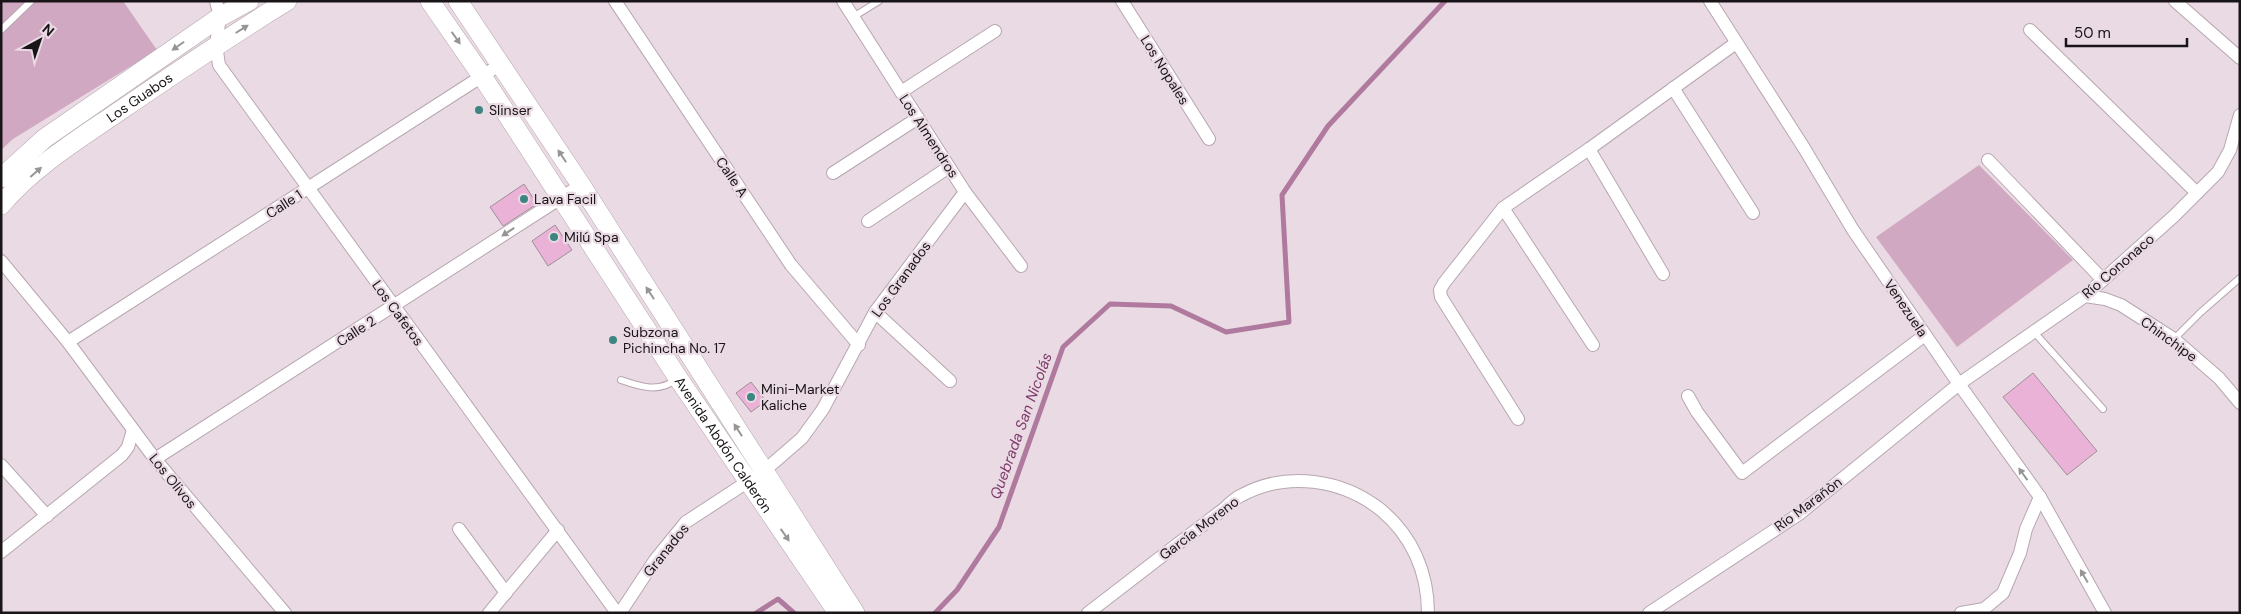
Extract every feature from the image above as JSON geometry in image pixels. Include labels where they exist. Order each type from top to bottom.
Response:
[{"type":"main road","name":"Los Guabos","points":[[1,178],[45,138],[218,9],[249,1]]},
{"type":"main road","name":"Los Guabos","points":[[1,205],[11,193],[58,153],[216,45],[287,1]]},
{"type":"main road","name":"Avenida Abdón Calderón","points":[[430,1],[482,76],[747,481],[831,588],[854,613]]},
{"type":"main road","name":"Avenida Abdón Calderón","points":[[458,1],[581,185],[764,471],[831,588],[838,613]]},
{"type":"street","name":"Calle A","points":[[615,1],[791,265],[859,345]]},
{"type":"street","name":"Los Almendros","points":[[843,1],[965,192],[1021,266]]},
{"type":"street","name":"Los Nopales","points":[[1122,1],[1209,139]]},
{"type":"street","name":"Venezuela","points":[[1710,1],[1804,148],[1853,230],[1959,384],[2040,497],[2105,613]]},
{"type":"street","points":[[2175,1],[2240,58]]},
{"type":"street","name":"Los Cafetos","points":[[218,9],[216,45],[219,65],[393,307],[618,613]]},
{"type":"street","points":[[2030,30],[2198,193]]},
{"type":"street","points":[[901,92],[995,31]]},
{"type":"street","points":[[1518,419],[1441,297],[1440,290],[1444,283],[1503,208],[1589,149],[1736,43]]},
{"type":"street","name":"Calle 1","points":[[68,342],[501,64]]},
{"type":"street","points":[[1673,88],[1753,213]]},
{"type":"street","name":"Río Cononaco","points":[[1959,384],[2085,296],[2198,193],[2218,172],[2230,150],[2240,115]]},
{"type":"street","points":[[833,172],[918,118]]},
{"type":"street","points":[[1589,149],[1663,274]]},
{"type":"street","points":[[1988,160],[2103,280]]},
{"type":"street","points":[[868,222],[950,168]]},
{"type":"street","name":"Calle 2","points":[[155,459],[581,185]]},
{"type":"street","name":"Los Granados","points":[[747,481],[764,471],[802,438],[823,410],[875,312],[965,192]]},
{"type":"street","points":[[1503,208],[1592,345]]},
{"type":"street","name":"Los Olivos","points":[[1,261],[68,342],[155,459],[285,613]]},
{"type":"street","name":"Chinchipe","points":[[2085,296],[2105,299],[2121,306],[2174,339],[2219,378],[2240,402]]},
{"type":"street","points":[[875,312],[950,381]]},
{"type":"street","points":[[1688,396],[1697,412],[1742,473],[1925,335]]},
{"type":"street","name":"Río Marañòn","points":[[1649,613],[1799,514],[1959,384]]},
{"type":"street","points":[[1,552],[122,455],[128,447],[133,430]]},
{"type":"street","points":[[1,465],[47,516]]},
{"type":"street","name":"Granados","points":[[618,613],[655,560],[686,522],[747,481]]},
{"type":"street","name":"García Moreno","points":[[1088,613],[1242,495],[1272,485],[1310,481],[1343,487],[1390,518],[1405,534],[1422,571],[1428,599],[1428,613]]},
{"type":"street","points":[[1961,613],[1984,609],[2003,593],[2020,553],[2026,529],[2040,497]]},
{"type":"street","points":[[459,529],[506,593]]},
{"type":"street","points":[[489,613],[558,530]]},
{"type":"lane","points":[[1,30],[31,1]]},
{"type":"lane","points":[[853,17],[879,1]]},
{"type":"lane","points":[[2174,339],[2201,312],[2240,278]]},
{"type":"lane","points":[[2034,332],[2103,409]]},
{"type":"lane","points":[[621,380],[655,389],[669,385],[678,378]]},
{"type":"shaded area","points":[[1,1],[123,1],[157,50],[13,139],[1,150]]},
{"type":"shaded area","points":[[1979,165],[2073,260],[1957,347],[1876,237]]},
{"type":"building","points":[[524,184],[537,204],[503,226],[490,207]]},
{"type":"building","points":[[555,225],[572,250],[548,266],[532,241]]},
{"type":"building","points":[[2033,373],[2097,451],[2067,475],[2003,397]]},
{"type":"building","name":"Mini-Market Kaliche","points":[[751,382],[766,401],[751,412],[736,393]]},
{"type":"waterway","name":"Quebrada San Nicolás","points":[[935,613],[957,590],[999,527],[1063,347],[1110,304],[1171,306],[1226,332],[1289,322],[1282,195],[1328,126],[1445,1]]},
{"type":"waterway","name":"Quebrada San Nicolás","points":[[756,613],[778,599],[794,613]]},
{"type":"place","name":"Slinser","points":[[479,110]]},
{"type":"place","name":"Lava Facil","points":[[524,199]]},
{"type":"place","name":"Milú Spa","points":[[554,237]]},
{"type":"place","name":"Subzona Pichincha No. 17","points":[[613,340]]},
{"type":"place","name":"Mini-Market Kaliche","points":[[751,397]]}]
